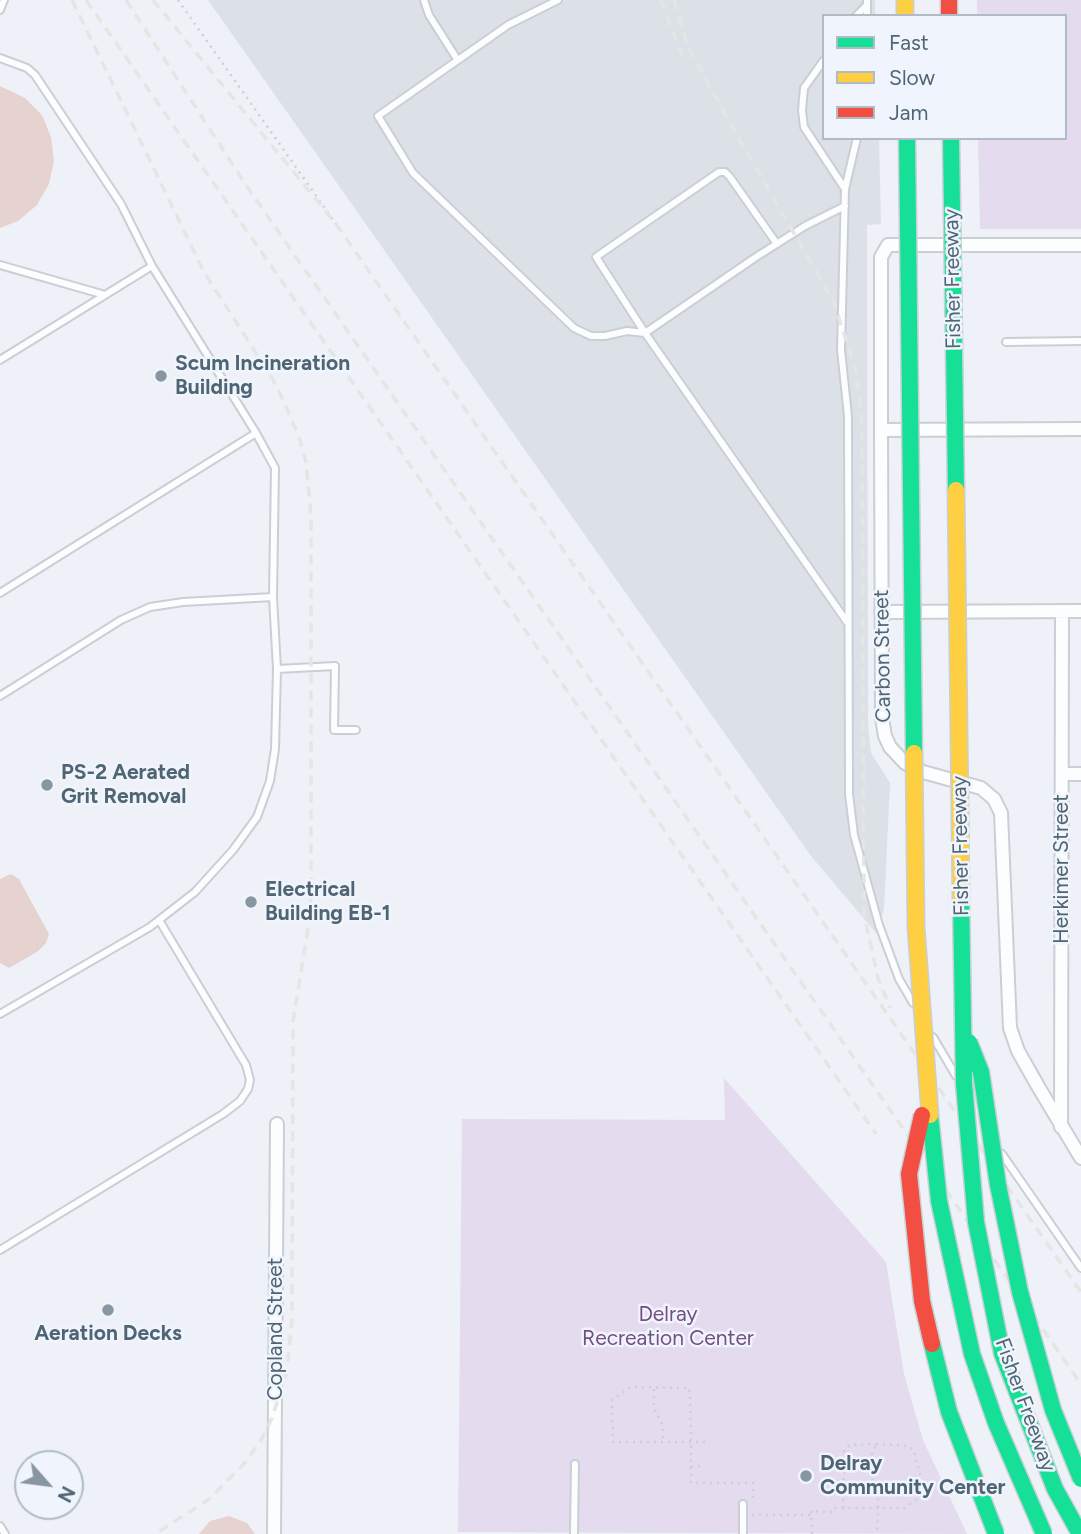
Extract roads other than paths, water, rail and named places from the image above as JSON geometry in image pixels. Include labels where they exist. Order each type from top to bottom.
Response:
[{"type":"highway","name":"Fisher Freeway","points":[[906,140],[916,927],[927,1088],[939,1201],[972,1354],[996,1423],[1044,1534]]},
{"type":"highway","name":"Fisher Freeway","points":[[951,140],[964,1084],[976,1222],[1002,1353],[1055,1489],[1080,1534]]},
{"type":"highway","points":[[963,1026],[981,1072],[998,1185],[1020,1292],[1052,1410],[1081,1479]]},
{"type":"highway","points":[[927,1088],[909,1174],[922,1301],[949,1412],[996,1534]]},
{"type":"street","name":"Carbon Street","points":[[1081,245],[888,245],[881,257],[882,718],[890,747],[905,763],[923,772],[981,788],[995,799],[1001,813],[1004,838],[1010,1028],[1018,1051],[1081,1158]]},
{"type":"street","points":[[881,430],[1081,429]]},
{"type":"street","name":"Herkimer Street","points":[[1061,1127],[1062,611]]},
{"type":"street","points":[[881,612],[1081,611]]},
{"type":"street","points":[[1062,774],[1081,774]]},
{"type":"street","name":"Copland Street","points":[[274,1534],[277,1124]]},
{"type":"lane","points":[[0,10],[4,0]]},
{"type":"lane","points":[[424,0],[429,15],[457,59]]},
{"type":"lane","points":[[558,0],[508,25],[378,116],[413,173],[574,328],[591,336],[627,331],[645,333],[805,226],[845,206]]},
{"type":"lane","points":[[0,58],[27,68],[35,75],[121,204],[152,266],[275,468],[272,597],[277,669],[275,749],[270,781],[257,817],[233,850],[195,892],[159,920],[0,1014]]},
{"type":"lane","points":[[822,63],[804,88],[804,127],[845,190]]},
{"type":"lane","points":[[857,140],[845,190],[841,351],[848,415],[849,794],[854,835],[879,925],[899,979],[975,1108]]},
{"type":"lane","points":[[777,244],[730,177],[725,172],[719,172],[596,257],[645,333],[848,623]]},
{"type":"lane","points":[[0,265],[105,295]]},
{"type":"lane","points":[[0,360],[152,266]]},
{"type":"lane","points":[[1006,342],[1081,341]]},
{"type":"lane","points":[[0,593],[256,433]]},
{"type":"lane","points":[[0,696],[121,620],[150,607],[183,601],[272,597]]},
{"type":"lane","points":[[277,669],[335,666],[334,730],[356,730]]},
{"type":"lane","points":[[0,1250],[223,1114],[240,1101],[248,1089],[250,1080],[246,1065],[159,920]]},
{"type":"lane","points":[[982,1120],[1081,1268]]},
{"type":"lane","points":[[574,1534],[575,1464]]},
{"type":"lane","points":[[743,1504],[743,1534]]},
{"type":"lane","points":[[0,1526],[5,1534]]},
{"type":"railway","points":[[72,0],[204,272],[272,378],[284,402],[306,462],[311,515],[311,892],[309,922],[293,1022],[292,1319],[287,1371],[272,1418],[260,1442],[243,1465],[208,1500],[155,1534]]},
{"type":"railway","points":[[86,0],[876,1134]]},
{"type":"railway","points":[[126,0],[248,188],[1081,1384]]},
{"type":"railway","points":[[153,0],[336,224],[1081,1292]]},
{"type":"railway","points":[[661,0],[682,56]]},
{"type":"railway","points":[[674,0],[688,47],[833,300],[856,370],[862,425],[864,915],[878,978],[890,1008]]},
{"type":"place","name":"Scum Incineration Building","points":[[161,376]]},
{"type":"place","name":"PS-2 Aerated Grit Removal","points":[[47,785]]},
{"type":"place","name":"Electrical Building EB-1","points":[[251,902]]},
{"type":"place","name":"Aeration Decks","points":[[108,1310]]},
{"type":"place","name":"Delray Community Center","points":[[806,1476]]},
{"type":"park label","name":"Delray Recreation Center","points":[[668,1327]]}]
